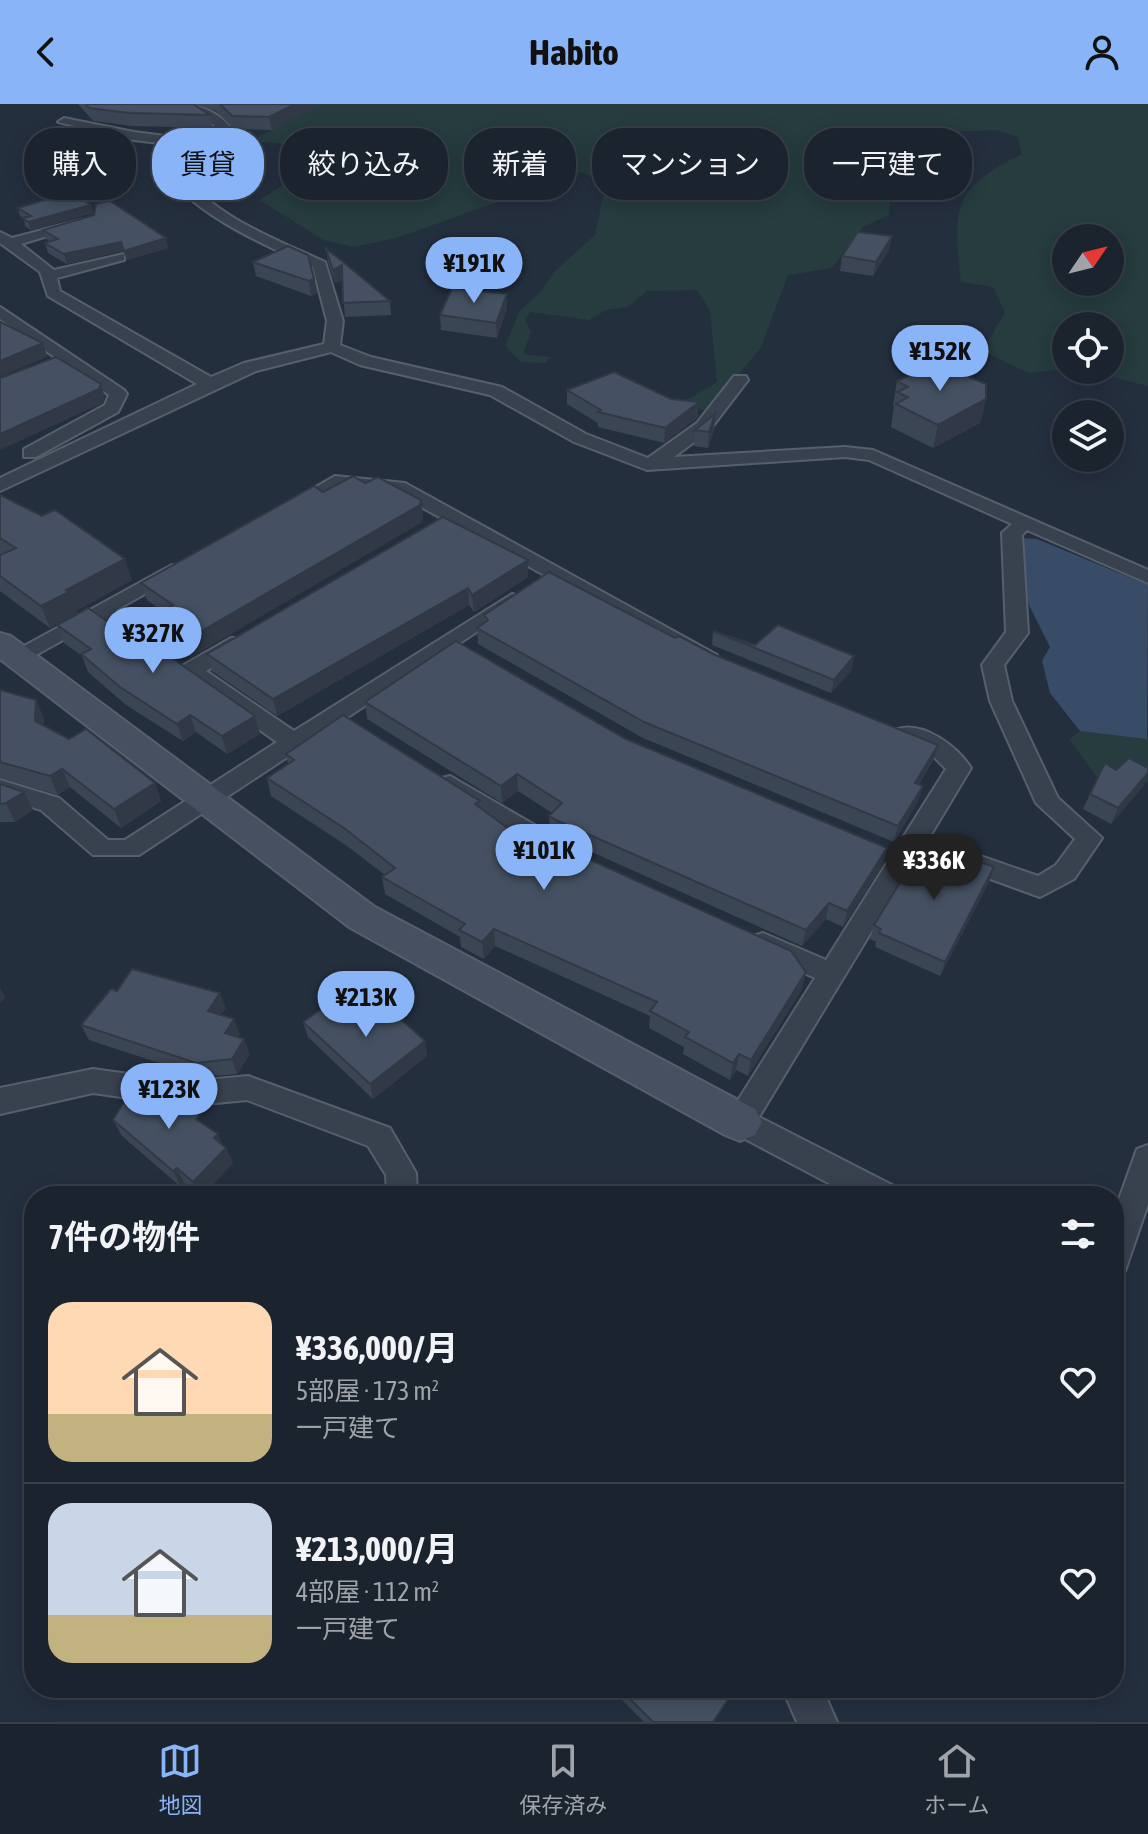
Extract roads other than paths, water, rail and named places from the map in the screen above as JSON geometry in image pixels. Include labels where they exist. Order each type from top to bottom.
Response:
[{"type":"street","points":[[188,104],[227,128]]},
{"type":"street","points":[[64,122],[152,138]]},
{"type":"street","points":[[200,200],[270,241],[320,265],[335,321],[332,347]]},
{"type":"street","points":[[5,240],[91,218]]},
{"type":"street","points":[[5,240],[47,270],[53,293],[210,384]]},
{"type":"street","points":[[48,276],[119,257]]},
{"type":"street","points":[[0,468],[112,408],[118,394],[3,318]]},
{"type":"street","points":[[0,485],[250,367],[332,347],[366,361],[496,391],[580,438],[617,455],[652,464],[845,452],[873,455],[1148,577]]},
{"type":"street","points":[[40,369],[66,358]]},
{"type":"street","points":[[652,464],[703,427],[740,380]]},
{"type":"street","points":[[267,520],[335,482],[398,487],[445,521],[722,663]]},
{"type":"street","points":[[875,847],[908,850],[1040,887],[1065,872],[1090,838],[1048,803],[998,689],[993,665],[1017,633],[1012,533],[1024,523]]},
{"type":"street","points":[[198,557],[102,610],[6,655],[362,917],[864,1186]]},
{"type":"street","points":[[0,788],[50,804],[102,849],[130,849],[552,574]]},
{"type":"street","points":[[102,610],[295,743]]},
{"type":"street","points":[[190,671],[259,631]]},
{"type":"street","points":[[451,641],[477,656]]},
{"type":"street","points":[[338,714],[364,731]]},
{"type":"street","points":[[740,1122],[959,768],[937,746],[880,724]]},
{"type":"street","points":[[430,772],[548,846],[577,859]]},
{"type":"street","points":[[747,936],[832,974]]},
{"type":"street","points":[[0,1101],[93,1081],[185,1094],[248,1088],[379,1137],[401,1173],[402,1186]]},
{"type":"street","points":[[1124,1230],[1148,1158]]},
{"type":"street","points":[[806,1698],[817,1722]]},
{"type":"water","points":[[1018,538],[1037,539],[1148,585],[1147,739],[1080,731],[1050,693],[1042,661],[1050,647],[1029,605]]}]
